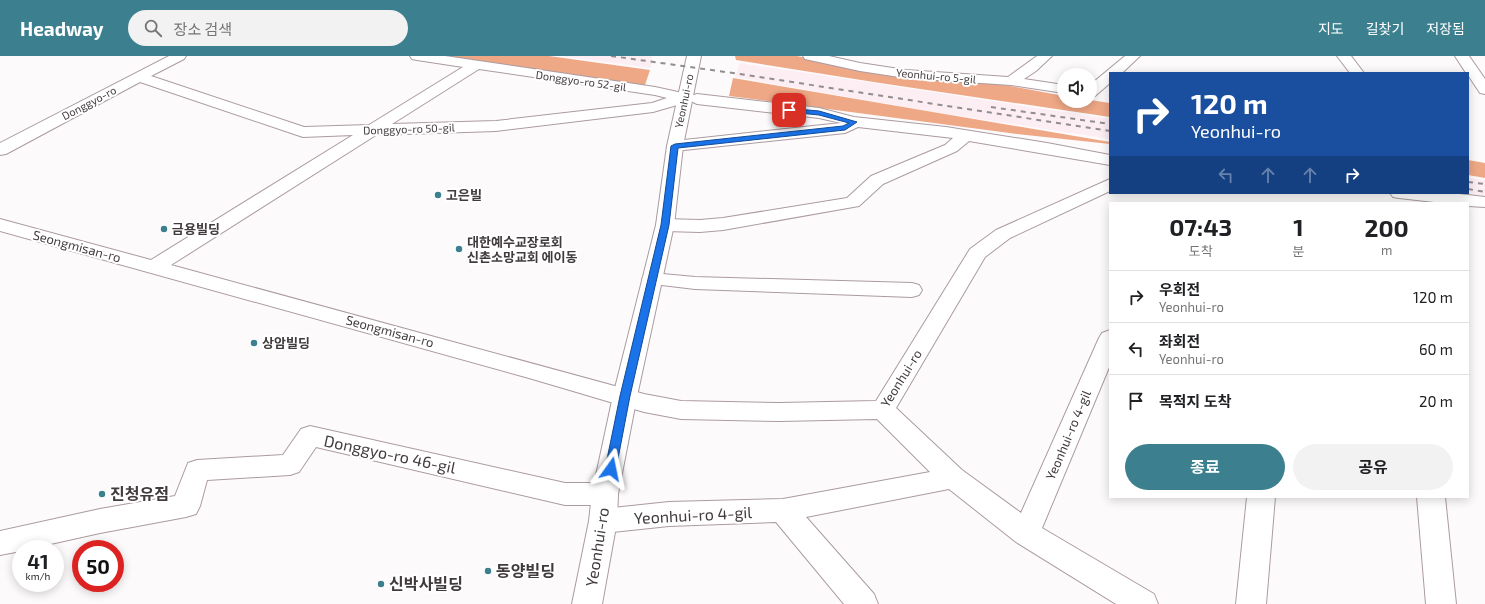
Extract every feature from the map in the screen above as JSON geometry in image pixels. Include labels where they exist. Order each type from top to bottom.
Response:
[{"type":"street","name":"Donggyo-ro","points":[[0,150],[179,56]]},
{"type":"street","name":"Donggyo-ro 52-gil","points":[[417,56],[655,91],[691,98]]},
{"type":"street","name":"Yeonhui-ro","points":[[587,604],[603,521],[605,494],[625,396],[665,225],[675,146],[691,98],[694,56]]},
{"type":"street","name":"Yeonhui-ro 5-gil","points":[[810,56],[860,67],[906,74],[976,80],[1011,81],[1057,88]]},
{"type":"street","points":[[1011,81],[1031,68],[1045,56]]},
{"type":"street","points":[[1115,72],[1133,56]]},
{"type":"street","points":[[1344,56],[1356,72]]},
{"type":"street","points":[[1462,56],[1470,70],[1485,90]]},
{"type":"street","points":[[154,267],[476,65]]},
{"type":"street","points":[[1470,70],[1485,72]]},
{"type":"street","name":"Donggyo-ro 50-gil","points":[[139,77],[303,132],[496,126],[653,107],[691,98]]},
{"type":"street","points":[[1097,87],[1109,77]]},
{"type":"street","name":"Yeonhui-ro","points":[[691,98],[819,113],[854,122],[946,132],[1047,148],[1109,160]]},
{"type":"street","name":"Yeonhui-ro","points":[[675,146],[845,128],[854,122]]},
{"type":"street","points":[[665,225],[700,226],[723,224],[853,202],[877,180],[951,148],[965,136]]},
{"type":"street","name":"Yeonhui-ro","points":[[625,396],[644,403],[681,410],[779,412],[883,410],[977,253],[1003,234],[1109,184]]},
{"type":"street","points":[[1409,194],[1485,202]]},
{"type":"street","name":"Seongmisan-ro","points":[[0,225],[625,396]]},
{"type":"street","points":[[652,279],[695,283],[912,290]]},
{"type":"street","name":"Yeonhui-ro 4-gil","points":[[1026,533],[1109,340]]},
{"type":"street","points":[[883,410],[953,478],[1026,533],[1143,604]]},
{"type":"street","name":"Donggyo-ro 46-gil","points":[[0,543],[100,521],[186,506],[198,470],[290,465],[310,436],[565,494],[605,494]]},
{"type":"street","name":"Yeonhui-ro 4-gil","points":[[603,521],[668,514],[783,510],[953,478]]},
{"type":"street","points":[[1251,604],[1261,498]]},
{"type":"street","points":[[1430,498],[1441,604]]},
{"type":"street","points":[[783,510],[863,604]]},
{"type":"shaded area","points":[[433,56],[549,56],[650,70],[645,85]]},
{"type":"shaded area","points":[[561,56],[652,56],[651,68]]},
{"type":"shaded area","points":[[735,56],[797,56],[863,70],[923,78],[1005,85],[1057,95],[1057,108],[1097,108],[1097,101],[1109,103],[1109,117],[736,60]]},
{"type":"shaded area","points":[[740,63],[1109,119],[1109,139],[934,112],[735,77]]},
{"type":"shaded area","points":[[733,78],[1109,142],[1109,144],[1017,134],[729,96]]},
{"type":"shaded area","points":[[1469,160],[1485,163],[1485,178],[1469,175]]},
{"type":"shaded area","points":[[1469,178],[1485,180],[1485,198],[1459,194],[1469,194]]},
{"type":"railway","points":[[611,56],[740,74],[1109,131]]},
{"type":"railway","points":[[991,107],[1109,124]]},
{"type":"railway","points":[[1469,182],[1485,184]]},
{"type":"railway","points":[[1469,189],[1485,192]]},
{"type":"place","name":"고은빌","points":[[438,195]]},
{"type":"place","name":"금용빌딩","points":[[164,229]]},
{"type":"place","name":"대한예수교장로회 신촌소망교회 에이동","points":[[459,249]]},
{"type":"place","name":"상암빌딩","points":[[254,343]]},
{"type":"place","name":"진청유점","points":[[102,494]]},
{"type":"place","name":"동양빌딩","points":[[488,571]]},
{"type":"place","name":"신박사빌딩","points":[[381,584]]},
{"type":"route","points":[[611,469],[625,396],[665,225],[675,146],[845,128],[854,122],[819,113],[789,110]]}]
